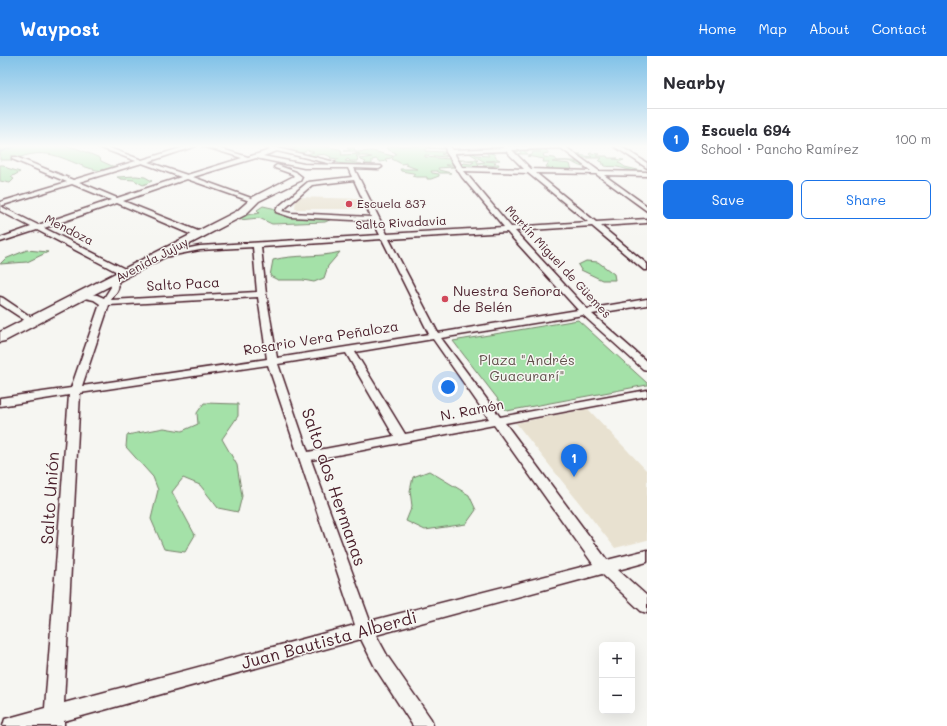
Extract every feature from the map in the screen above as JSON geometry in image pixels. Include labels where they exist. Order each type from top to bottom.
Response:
[{"type":"street","points":[[60,177],[119,200],[200,235]]},
{"type":"street","points":[[0,204],[93,177]]},
{"type":"street","points":[[0,240],[186,177]]},
{"type":"street","points":[[188,177],[249,199],[252,202]]},
{"type":"street","name":"Avenida Jujuy","points":[[0,338],[241,213],[247,209],[252,202],[298,177]]},
{"type":"street","name":"Martín Miguel de Güemes","points":[[465,177],[509,229],[585,312],[647,367]]},
{"type":"street","points":[[538,177],[647,268]]},
{"type":"street","points":[[603,177],[647,208]]},
{"type":"street","points":[[377,219],[291,215],[279,212],[279,209],[310,183],[356,178],[377,219],[426,321],[435,336],[604,567],[647,606]]},
{"type":"street","name":"Mendoza","points":[[0,208],[126,273]]},
{"type":"street","name":"Salto Rivadavia","points":[[158,256],[200,248],[647,221]]},
{"type":"street","points":[[189,240],[192,246],[200,248]]},
{"type":"street","name":"Salto dos Hermanas","points":[[257,244],[262,294],[272,361],[304,457],[365,630],[382,663],[424,726]]},
{"type":"street","name":"Salto Unión","points":[[54,720],[75,391],[105,303],[115,288],[115,283],[113,280]]},
{"type":"street","name":"Salto Paca","points":[[83,295],[97,298],[105,303],[262,294]]},
{"type":"street","points":[[0,300],[32,321]]},
{"type":"street","name":"Rosario Vera Peñaloza","points":[[0,402],[349,350],[647,302]]},
{"type":"street","points":[[349,350],[402,439]]},
{"type":"street","name":"N. Ramón","points":[[304,457],[647,393]]},
{"type":"street","name":"Juan Bautista Alberdi","points":[[12,726],[54,720],[365,630],[647,556]]},
{"type":"shaded area","points":[[296,197],[363,199],[366,209],[295,209]]},
{"type":"shaded area","points":[[588,409],[647,471],[647,540],[615,548],[516,423]]},
{"type":"green space","points":[[0,177],[11,177],[14,179],[10,183],[0,181]]},
{"type":"green space","points":[[118,177],[145,177],[152,181],[143,185],[134,180]]},
{"type":"green space","points":[[427,177],[436,177],[431,179],[427,179]]},
{"type":"green space","points":[[263,206],[281,210],[295,216],[332,219],[325,222],[272,224],[259,218],[239,220],[240,216],[260,213],[257,210]]},
{"type":"green space","points":[[27,250],[48,252],[27,262],[0,264],[5,259]]},
{"type":"green space","points":[[340,252],[328,266],[324,278],[314,282],[303,280],[278,280],[270,276],[273,260]]},
{"type":"green space","points":[[586,261],[598,262],[614,274],[615,280],[602,280],[581,270],[578,265]]},
{"type":"green space","name":"Plaza \"Andrés Guacurarí\"","points":[[578,320],[647,383],[647,385],[507,411],[453,341]]},
{"type":"green space","points":[[204,403],[238,404],[238,416],[222,439],[237,465],[242,496],[238,512],[218,508],[200,485],[183,478],[172,492],[195,535],[185,552],[164,549],[151,519],[158,490],[153,477],[126,447],[127,435],[164,428],[182,431],[198,424],[197,413]]},
{"type":"green space","points":[[429,471],[469,495],[476,510],[466,524],[425,530],[406,521],[412,506],[410,491],[413,477]]},
{"type":"place","name":"Escuela 837","points":[[349,204]]},
{"type":"place","name":"Nuestra Señora de Belén","points":[[445,299]]},
{"type":"place","name":"Escuela 694","points":[[574,477]]}]
